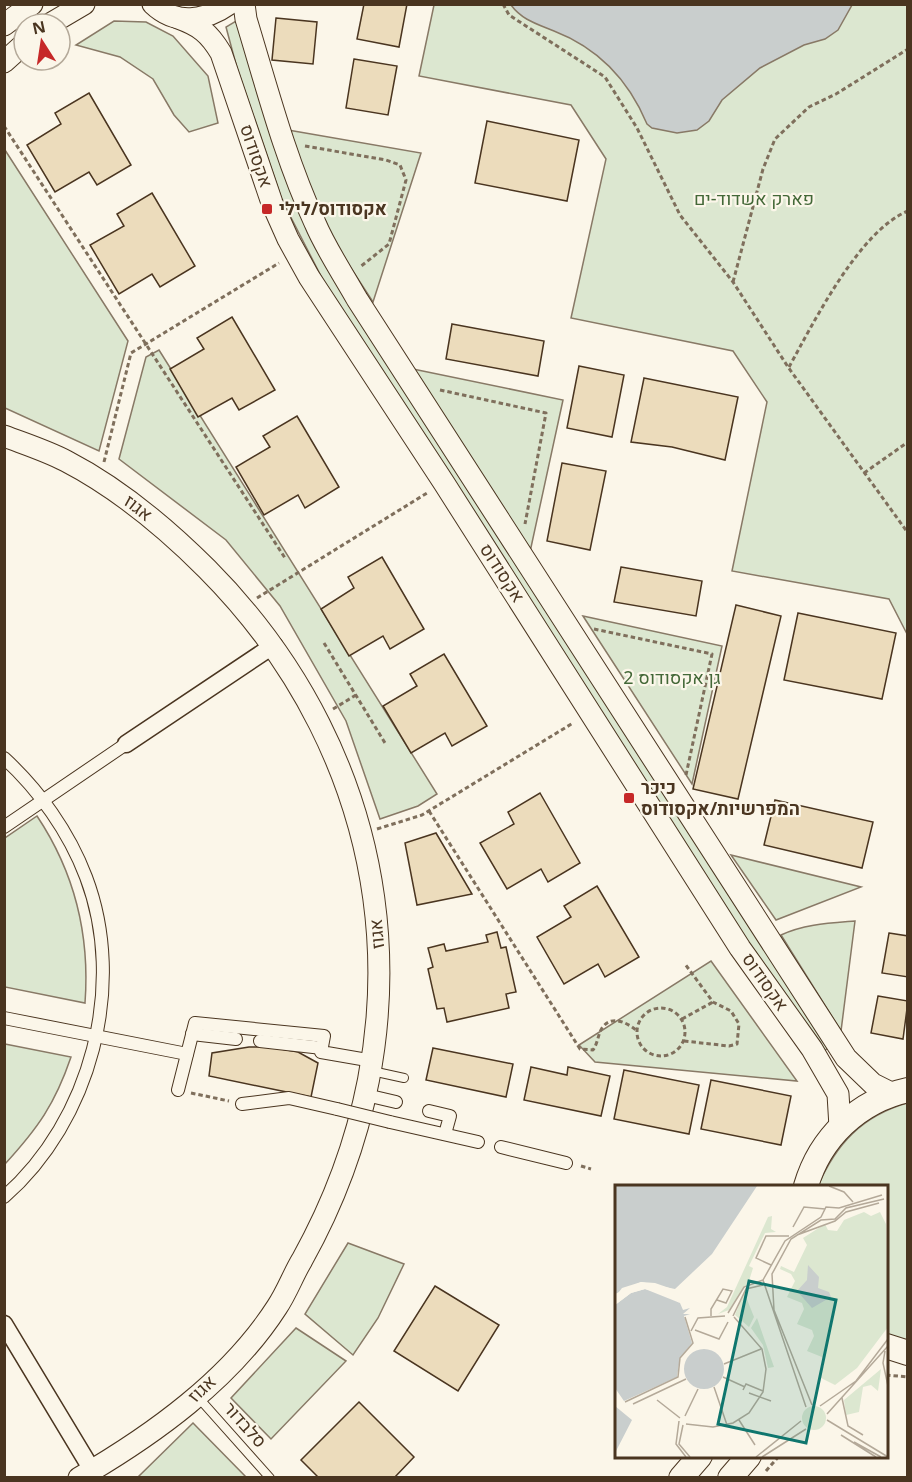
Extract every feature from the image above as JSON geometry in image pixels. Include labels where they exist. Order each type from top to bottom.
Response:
[{"type":"main road","points":[[806,1185],[822,1148],[840,1127],[863,1107],[899,1091]]},
{"type":"main road","points":[[888,1348],[908,1353]]},
{"type":"main road","points":[[681,1478],[698,1458]]},
{"type":"main road","points":[[730,1478],[747,1458]]},
{"type":"street","points":[[4,25],[32,4]]},
{"type":"street","points":[[70,12],[84,4]]},
{"type":"street","points":[[178,18],[197,19],[215,14],[229,4]]},
{"type":"street","name":"אקסודוס","points":[[244,4],[246,19],[283,142],[316,226],[345,278],[846,1058],[873,1084],[899,1091]]},
{"type":"street","name":"אקסודוס","points":[[153,6],[198,25],[209,33],[221,53],[272,203],[296,253],[740,948],[812,1049],[838,1094],[840,1127]]},
{"type":"street","name":"אגוז","points":[[4,436],[65,460],[154,520],[191,553],[274,645],[316,719],[347,789],[361,834],[373,891],[379,946],[381,995],[373,1066],[366,1095],[343,1174],[323,1223],[277,1307],[246,1346],[196,1395],[142,1438],[85,1474]]},
{"type":"street","points":[[4,827],[274,645]]},
{"type":"street","points":[[4,758],[43,801],[71,843],[87,878],[101,940],[103,977],[89,1065],[62,1128],[39,1160],[4,1197]]},
{"type":"street","points":[[4,1018],[187,1054]]},
{"type":"street","points":[[178,1090],[195,1023],[324,1036],[321,1052],[373,1066]]},
{"type":"street","points":[[192,1034],[236,1039]]},
{"type":"street","points":[[260,1041],[321,1048]]},
{"type":"street","points":[[366,1095],[396,1102]]},
{"type":"street","points":[[242,1104],[289,1098],[478,1142]]},
{"type":"street","points":[[429,1111],[450,1116],[446,1134]]},
{"type":"street","points":[[501,1148],[566,1163]]},
{"type":"street","points":[[4,1324],[85,1474]]},
{"type":"lane","points":[[373,1066],[404,1077]]},
{"type":"lane","name":"סלבדור","points":[[196,1395],[270,1478]]},
{"type":"path","points":[[503,4],[509,15],[605,77],[637,128],[680,215],[733,282],[788,368],[908,532]]},
{"type":"path","points":[[733,282],[764,169],[775,139],[809,107],[837,94],[908,49]]},
{"type":"path","points":[[4,126],[285,558]]},
{"type":"path","points":[[283,142],[386,160],[400,165],[406,180],[389,244],[345,278]]},
{"type":"path","points":[[788,368],[842,273],[893,217],[908,211]]},
{"type":"path","points":[[99,481],[131,353],[296,253]]},
{"type":"path","points":[[412,384],[546,413],[520,552]]},
{"type":"path","points":[[864,473],[908,442]]},
{"type":"path","points":[[242,607],[410,504]]},
{"type":"path","points":[[566,623],[712,654],[681,800]]},
{"type":"path","points":[[324,643],[385,743]]},
{"type":"path","points":[[316,719],[356,695]]},
{"type":"path","points":[[361,834],[429,811],[590,712]]},
{"type":"path","points":[[429,811],[580,1048],[593,1050],[603,1028],[615,1021],[626,1022],[636,1030],[643,1049],[656,1056],[676,1052],[684,1041],[685,1026],[682,1019],[670,1009],[655,1008],[642,1016],[636,1030]]},
{"type":"path","points":[[684,1041],[729,1046],[737,1044],[739,1024],[731,1011],[713,1002],[686,964]]},
{"type":"path","points":[[682,1019],[713,1002]]},
{"type":"path","points":[[178,1090],[242,1104]]},
{"type":"path","points":[[888,1376],[908,1377]]},
{"type":"path","points":[[760,1478],[777,1458]]},
{"type":"green space","name":"פארק אשדוד-ים","points":[[434,5],[907,5],[907,634],[889,599],[732,571],[767,402],[733,351],[571,318],[606,159],[571,105],[419,76]]},
{"type":"green space","points":[[114,21],[146,22],[173,36],[208,76],[218,123],[189,132],[174,115],[153,79],[120,57],[76,45]]},
{"type":"green space","points":[[236,21],[296,193],[829,1047],[823,1052],[756,963],[366,364],[282,200],[237,68],[226,27]]},
{"type":"green space","points":[[288,130],[421,153],[373,302],[326,230]]},
{"type":"green space","points":[[5,150],[128,341],[99,451],[5,408]]},
{"type":"green space","points":[[159,350],[437,794],[418,806],[380,819],[346,721],[280,606],[226,540],[119,459],[146,357]]},
{"type":"green space","points":[[413,369],[563,400],[530,552]]},
{"type":"green space","name":"גן אקסודוס 2","points":[[583,616],[722,646],[692,784]]},
{"type":"green space","points":[[37,816],[61,860],[77,906],[85,954],[85,1003],[5,987],[5,838]]},
{"type":"green space","points":[[731,855],[861,887],[776,920]]},
{"type":"green space","points":[[855,921],[841,1031],[781,935],[808,926]]},
{"type":"green space","points":[[711,961],[797,1081],[595,1062],[579,1045]]},
{"type":"green space","points":[[5,1044],[71,1057],[59,1088],[44,1115],[5,1164]]},
{"type":"green space","points":[[907,1103],[907,1341],[888,1334],[888,1185],[818,1185],[833,1157],[852,1134],[864,1124]]},
{"type":"green space","points":[[348,1243],[404,1264],[378,1318],[353,1355],[305,1314]]},
{"type":"green space","points":[[296,1328],[346,1361],[271,1439],[231,1398]]},
{"type":"green space","points":[[193,1423],[246,1477],[138,1477]]},
{"type":"shaded area","points":[[511,5],[852,5],[838,30],[825,39],[804,45],[760,68],[722,100],[709,121],[697,130],[677,133],[652,128],[647,124],[640,108],[621,80],[598,57],[570,38],[525,18]]},
{"type":"building","points":[[364,4],[407,4],[399,47],[357,39]]},
{"type":"building","points":[[276,18],[317,22],[313,64],[272,60]]},
{"type":"building","points":[[354,59],[397,66],[388,115],[346,108]]},
{"type":"building","points":[[89,93],[131,165],[97,185],[89,172],[55,192],[27,145],[61,124],[55,113]]},
{"type":"building","points":[[487,121],[579,140],[567,201],[475,183]]},
{"type":"building","points":[[152,193],[195,266],[160,287],[152,274],[119,294],[90,245],[124,226],[117,214]]},
{"type":"building","points":[[232,317],[275,390],[239,410],[232,398],[198,417],[170,369],[204,349],[197,338]]},
{"type":"building","points":[[452,324],[544,341],[538,376],[446,359]]},
{"type":"building","points":[[579,366],[624,375],[612,437],[567,428]]},
{"type":"building","points":[[644,378],[738,397],[725,460],[672,447],[631,442]]},
{"type":"building","points":[[297,416],[339,487],[305,508],[298,495],[264,515],[236,467],[270,447],[263,436]]},
{"type":"building","points":[[562,463],[606,471],[590,550],[547,541]]},
{"type":"building","points":[[382,557],[424,629],[390,649],[383,636],[349,656],[321,609],[354,588],[348,577]]},
{"type":"building","points":[[621,567],[702,581],[696,616],[614,602]]},
{"type":"building","points":[[736,605],[781,616],[738,799],[693,789]]},
{"type":"building","points":[[798,613],[896,633],[882,699],[784,680]]},
{"type":"building","points":[[444,654],[487,726],[452,746],[445,733],[411,753],[383,706],[417,686],[410,674]]},
{"type":"building","points":[[540,793],[580,863],[548,882],[541,869],[507,889],[480,843],[514,824],[508,812]]},
{"type":"building","points":[[775,800],[873,822],[862,868],[764,845]]},
{"type":"building","points":[[436,833],[472,894],[417,905],[405,843]]},
{"type":"building","points":[[597,886],[639,957],[605,977],[598,964],[564,984],[537,937],[571,917],[564,906]]},
{"type":"building","points":[[497,932],[501,948],[506,947],[516,992],[506,994],[509,1008],[447,1022],[444,1008],[437,1009],[428,969],[433,967],[428,948],[444,944],[446,951],[488,942],[486,935]]},
{"type":"building","points":[[889,933],[908,936],[908,977],[882,973]]},
{"type":"building","points":[[878,996],[908,1001],[903,1039],[871,1033]]},
{"type":"building","points":[[249,1047],[270,1047],[298,1052],[318,1063],[311,1097],[209,1076],[212,1053]]},
{"type":"building","points":[[433,1048],[513,1064],[506,1097],[426,1080]]},
{"type":"building","points":[[531,1067],[567,1075],[568,1067],[610,1076],[601,1116],[524,1100]]},
{"type":"building","points":[[624,1070],[699,1085],[689,1134],[614,1119]]},
{"type":"building","points":[[711,1080],[791,1096],[781,1145],[701,1129]]},
{"type":"building","points":[[435,1286],[499,1325],[458,1391],[394,1351]]},
{"type":"building","points":[[359,1402],[414,1457],[394,1478],[319,1478],[301,1460]]},
{"type":"place","name":"אקסודוס/לילי","points":[[267,209]]},
{"type":"place","name":"כיכר המפרשיות/אקסודוס","points":[[629,798]]}]
